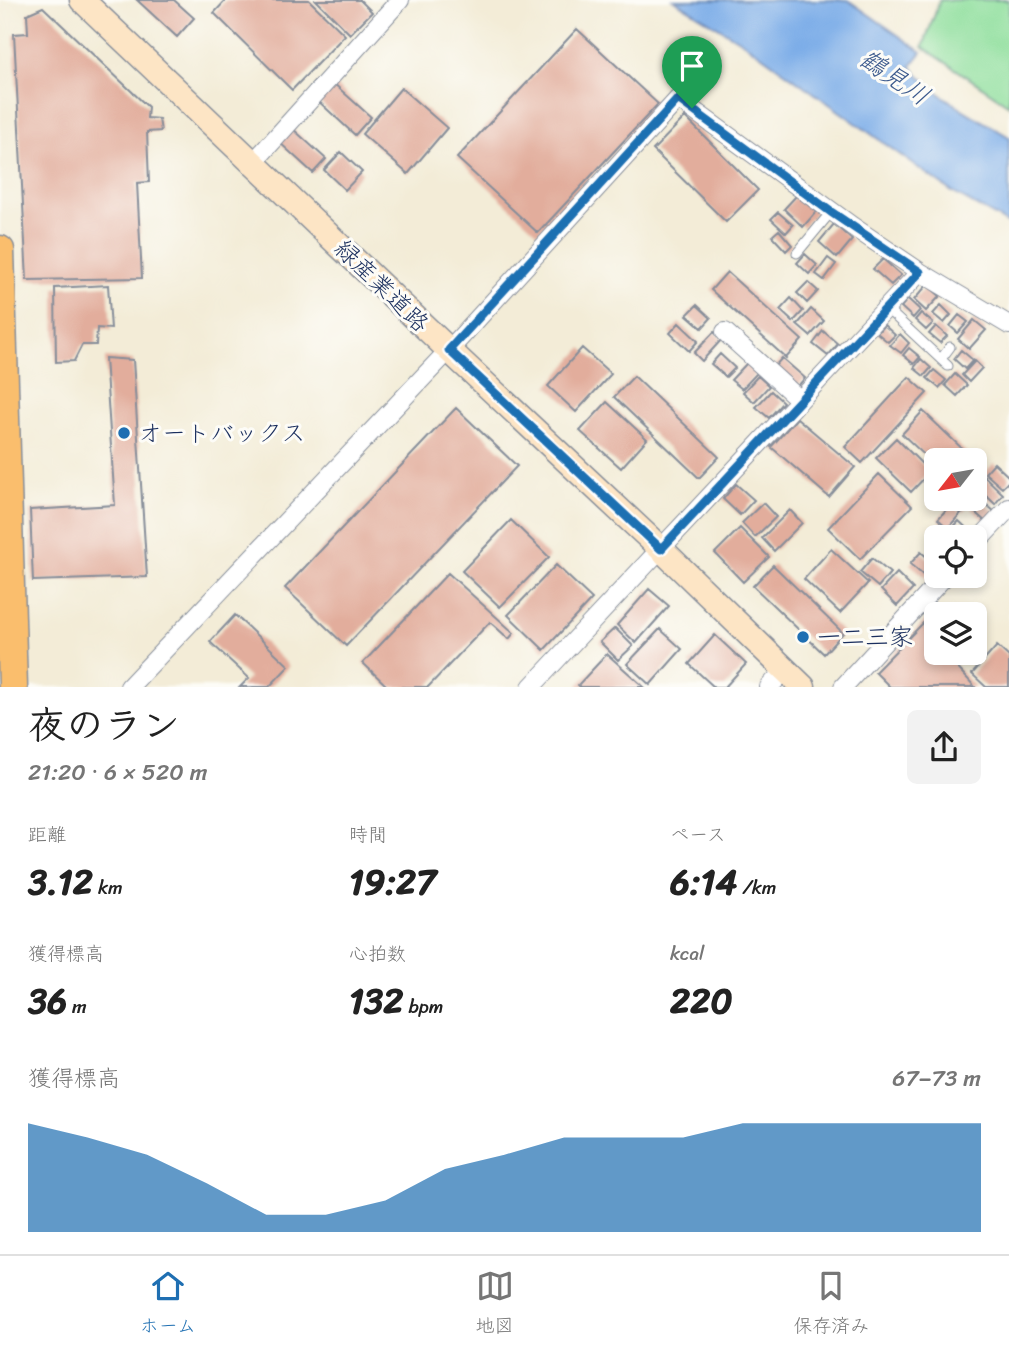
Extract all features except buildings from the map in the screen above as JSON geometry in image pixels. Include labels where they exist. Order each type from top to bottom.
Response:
[{"type":"main road","points":[[0,250],[5,597],[13,687]]},
{"type":"street","name":"緑産業道路","points":[[82,0],[661,549],[786,681]]},
{"type":"street","points":[[253,163],[400,0]]},
{"type":"street","points":[[128,687],[449,350],[678,99],[831,212],[920,272],[1009,325]]},
{"type":"street","points":[[531,687],[920,272]]},
{"type":"street","points":[[725,332],[800,400]]},
{"type":"street","points":[[987,532],[1009,509]]},
{"type":"street","points":[[843,687],[934,588]]},
{"type":"lane","points":[[797,253],[831,212]]},
{"type":"lane","points":[[887,309],[944,362],[950,347]]},
{"type":"green space","points":[[940,0],[1009,0],[1009,105],[923,47]]},
{"type":"water","name":"鶴見川","points":[[674,0],[848,0],[922,52],[911,66],[932,88],[1009,137],[1009,224],[952,192],[747,45]]},
{"type":"place","name":"オートバックス","points":[[124,433]]},
{"type":"place","name":"一二三家","points":[[803,637]]},
{"type":"route","points":[[678,99],[692,108],[831,212],[920,272],[661,549],[449,350],[678,99]]}]
